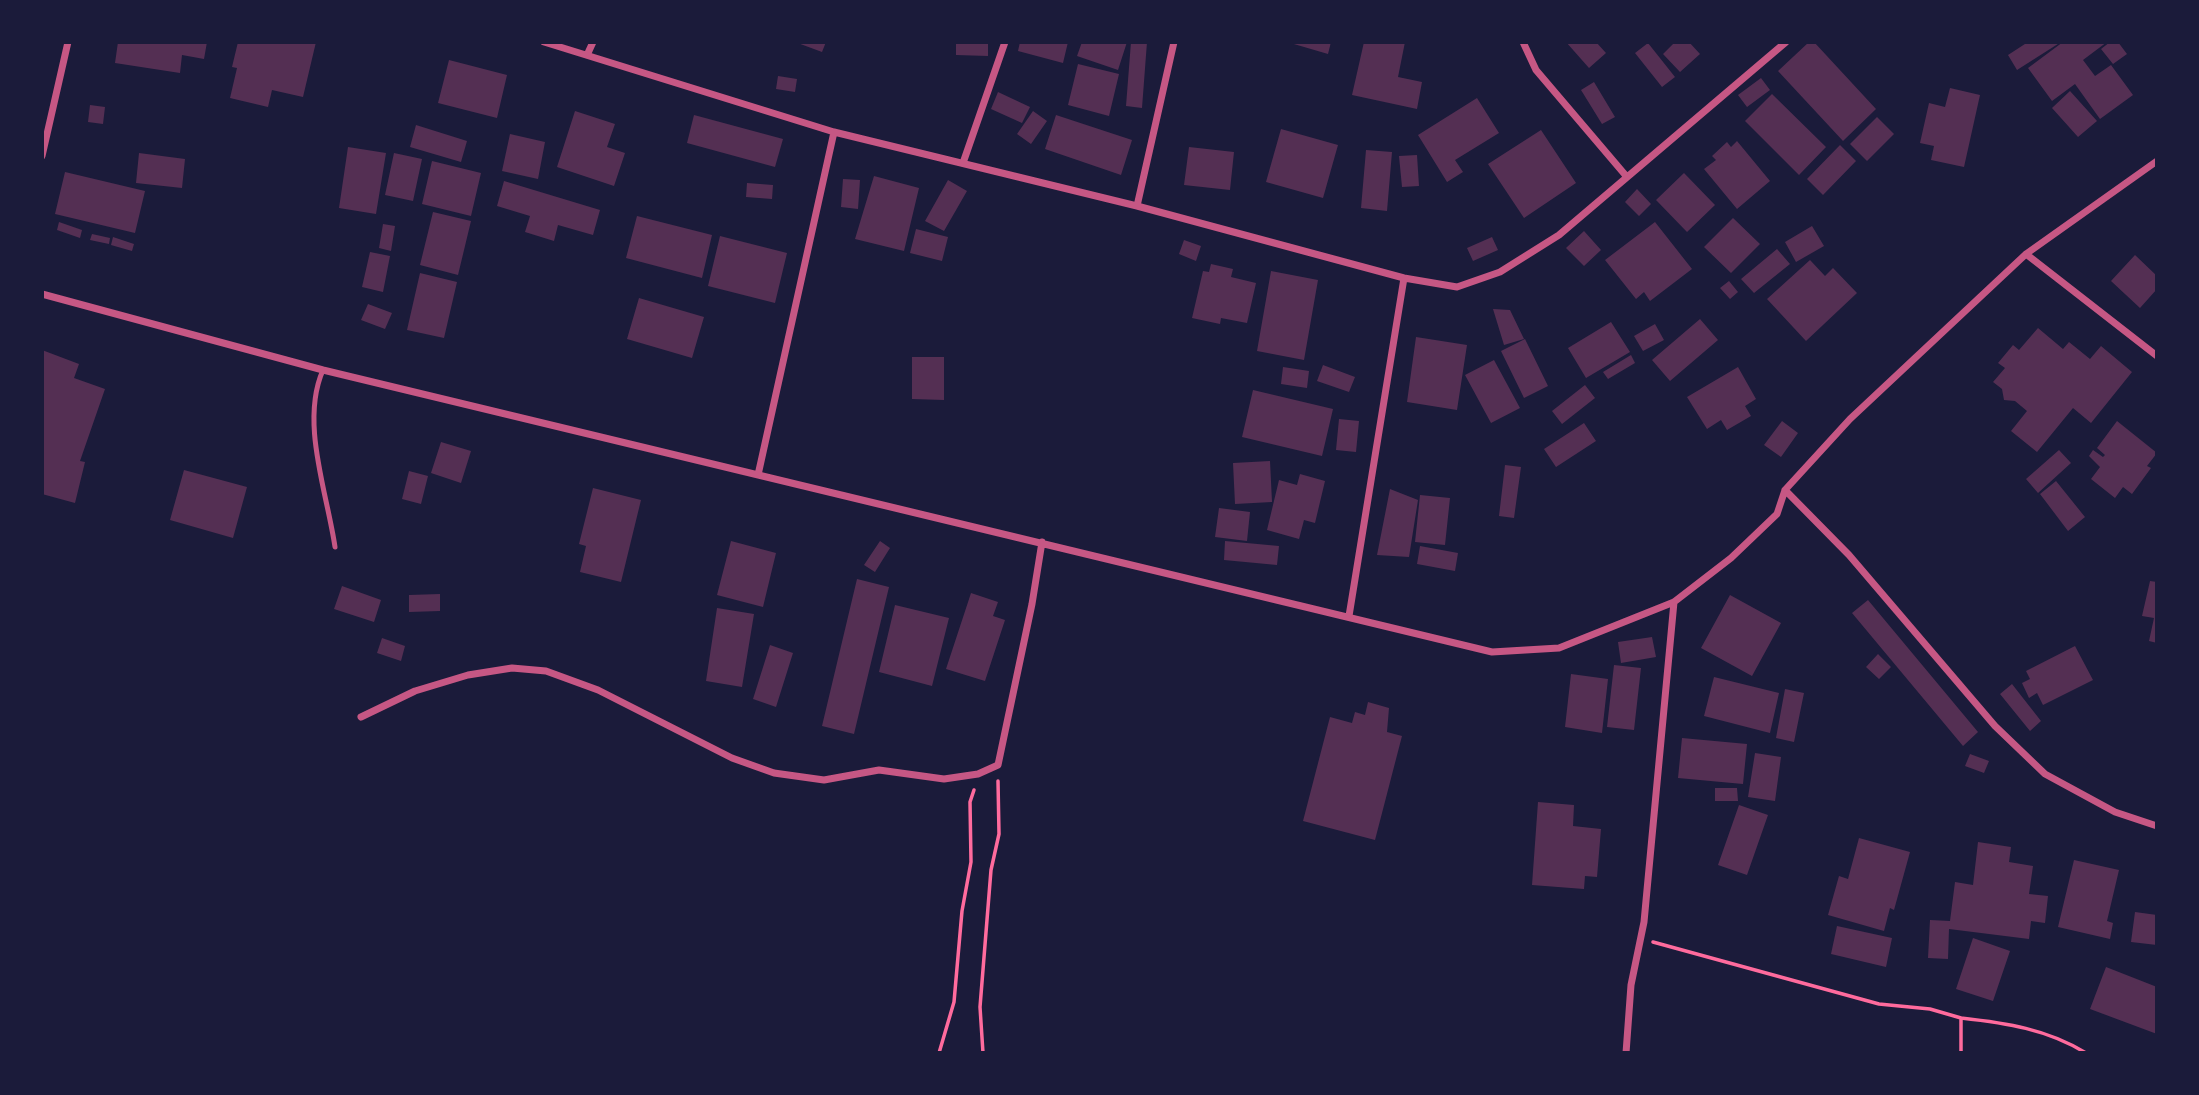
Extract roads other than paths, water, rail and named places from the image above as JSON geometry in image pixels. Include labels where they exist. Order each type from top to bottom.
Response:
[{"type":"street","points":[[42,156],[68,42]]},
{"type":"street","points":[[544,42],[588,53],[834,132],[1137,206],[1404,278],[1458,287],[1500,272],[1559,235],[1786,42]]},
{"type":"street","points":[[588,53],[593,42]]},
{"type":"street","points":[[963,163],[1005,42]]},
{"type":"street","points":[[1137,206],[1174,42]]},
{"type":"street","points":[[1524,42],[1536,70],[1627,177]]},
{"type":"street","points":[[758,475],[834,132]]},
{"type":"street","points":[[42,294],[323,370],[1492,652],[1559,648],[1674,603],[1731,558],[1777,514],[1785,490],[1850,419],[2026,254],[2157,161]]},
{"type":"street","points":[[2026,254],[2157,356]]},
{"type":"street","points":[[1349,616],[1404,278]]},
{"type":"street","points":[[1785,490],[1841,546],[1995,726],[2045,774],[2115,812],[2157,826]]},
{"type":"street","points":[[361,717],[415,691],[468,675],[512,668],[546,671],[598,690],[732,758],[774,773],[824,780],[879,770],[944,779],[978,774],[998,765],[1032,604],[1042,542]]},
{"type":"street","points":[[1626,1053],[1631,985],[1641,939],[1674,603]]},
{"type":"lane","points":[[323,370],[316,385],[315,411],[318,450],[335,547]]}]
